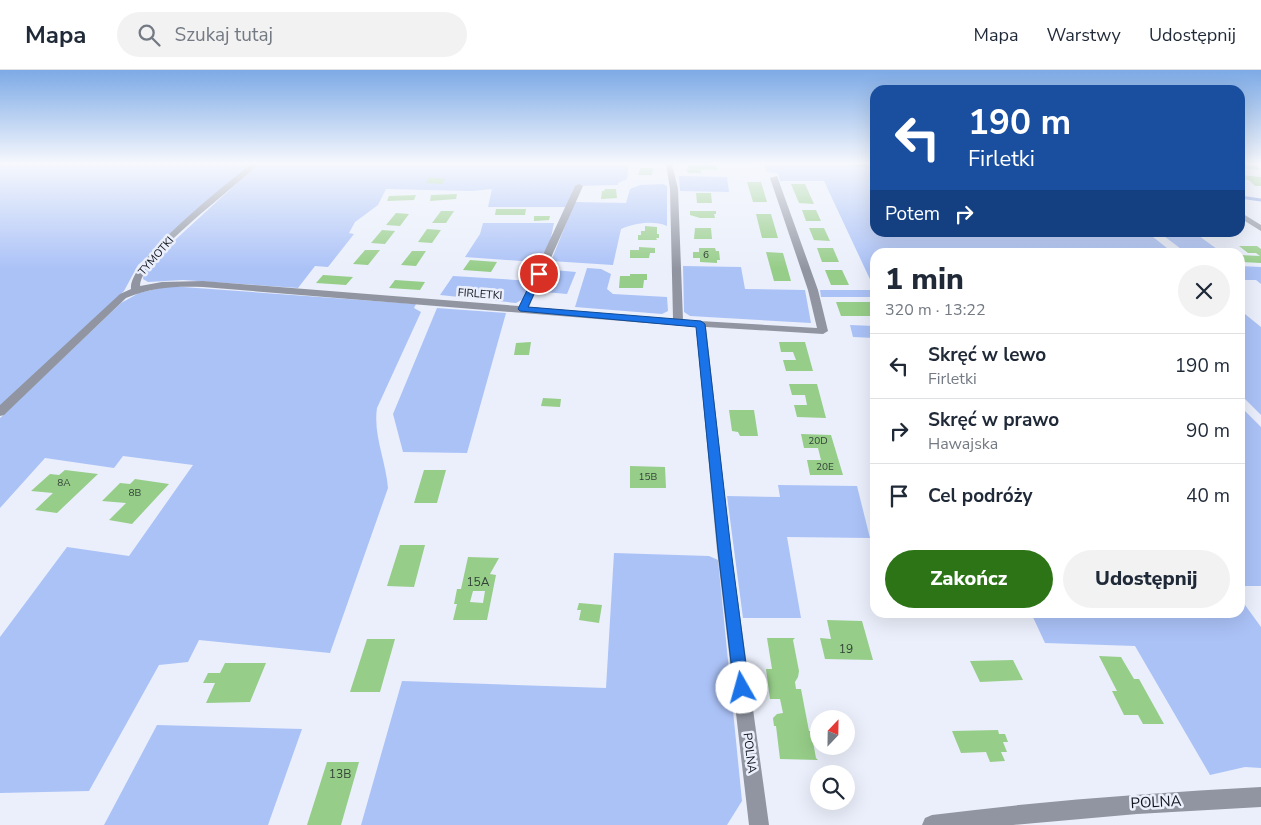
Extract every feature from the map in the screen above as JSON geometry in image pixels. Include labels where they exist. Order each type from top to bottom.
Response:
[{"type":"street","name":"TYMOTKI","points":[[0,412],[123,296],[136,290],[136,279],[145,265],[174,234],[214,199]]},
{"type":"street","points":[[523,309],[573,199]]},
{"type":"street","points":[[674,199],[678,322]]},
{"type":"street","name":"FIRLETKI","points":[[136,290],[145,286],[171,283],[203,284],[701,324],[823,331],[813,290],[781,199]]},
{"type":"street","points":[[1245,218],[1261,229]]},
{"type":"street","name":"POLNA","points":[[701,324],[724,544],[759,825]]},
{"type":"street","name":"POLNA","points":[[932,825],[1017,813],[1135,803],[1261,798]]},
{"type":"shaded area","points":[[0,199],[212,199],[138,265],[124,291],[0,407]]},
{"type":"shaded area","points":[[220,199],[381,199],[378,205],[355,222],[349,233],[354,234],[328,267],[315,266],[298,288],[183,280],[148,282],[143,279],[144,273],[151,262]]},
{"type":"shaded area","points":[[490,199],[569,199],[566,207],[488,207]]},
{"type":"shaded area","points":[[627,199],[667,199],[667,226],[656,223],[644,223],[621,229],[613,265],[551,261],[575,202],[626,203]]},
{"type":"shaded area","points":[[833,199],[870,199],[870,237],[1153,237],[1167,248],[870,248],[870,279]]},
{"type":"shaded area","points":[[483,223],[554,223],[549,247],[535,262],[465,257],[480,234]]},
{"type":"shaded area","points":[[1165,237],[1200,237],[1216,248],[1180,248]]},
{"type":"shaded area","points":[[683,266],[741,267],[745,289],[805,290],[811,323],[690,316],[684,312]]},
{"type":"shaded area","points":[[1245,266],[1261,267],[1261,284],[1256,280],[1245,280]]},
{"type":"shaded area","points":[[587,268],[601,269],[611,274],[607,289],[613,294],[667,297],[668,311],[662,314],[575,307]]},
{"type":"shaded area","points":[[554,270],[576,272],[567,294],[544,292]]},
{"type":"shaded area","points":[[453,276],[532,281],[523,299],[516,303],[440,295]]},
{"type":"shaded area","points":[[169,286],[416,304],[414,308],[421,312],[377,408],[378,438],[388,488],[330,653],[199,640],[188,662],[159,665],[89,791],[0,793],[0,637],[67,547],[129,556],[193,465],[123,456],[114,468],[45,458],[0,508],[0,418],[121,303],[139,293]]},
{"type":"shaded area","points":[[820,290],[870,290],[870,297],[821,297]]},
{"type":"shaded area","points":[[437,308],[506,313],[467,453],[403,452],[393,414]]},
{"type":"shaded area","points":[[1245,314],[1261,327],[1261,415],[1245,399]]},
{"type":"shaded area","points":[[850,325],[870,326],[870,338],[853,337]]},
{"type":"shaded area","points":[[1245,411],[1261,427],[1261,586],[1245,586]]},
{"type":"shaded area","points":[[778,485],[857,486],[870,538],[787,537],[801,618],[743,618],[727,496],[780,497]]},
{"type":"shaded area","points":[[614,553],[709,556],[718,560],[742,801],[727,825],[361,825],[402,681],[606,688]]},
{"type":"shaded area","points":[[1245,605],[1261,627],[1261,768],[1245,767],[1210,775],[1135,646],[1045,643],[1033,618],[1245,618]]},
{"type":"shaded area","points":[[157,725],[302,729],[268,825],[104,825]]},
{"type":"building","points":[[388,199],[414,199],[414,200],[387,201]]},
{"type":"building","points":[[430,199],[453,199],[430,201]]},
{"type":"building","points":[[697,199],[712,199],[712,203],[697,203]]},
{"type":"building","points":[[752,199],[766,199],[767,202],[753,202]]},
{"type":"building","points":[[797,199],[812,199],[814,204],[799,203]]},
{"type":"building","points":[[496,209],[526,209],[525,215],[495,215]]},
{"type":"building","points":[[802,210],[816,210],[821,221],[806,221]]},
{"type":"building","points":[[441,211],[454,211],[446,223],[432,223]]},
{"type":"building","points":[[690,211],[716,211],[716,214],[714,214],[715,218],[700,218],[690,215]]},
{"type":"building","points":[[396,213],[409,214],[400,226],[386,225]]},
{"type":"building","points":[[756,214],[771,214],[778,238],[762,238]]},
{"type":"building","points":[[534,216],[550,216],[549,220],[534,221]]},
{"type":"building","points":[[645,226],[657,227],[659,238],[656,238],[657,240],[638,240],[638,235],[641,235],[641,231],[645,231]]},
{"type":"building","points":[[695,228],[711,228],[712,239],[694,239]]},
{"type":"building","points":[[809,228],[824,228],[830,241],[814,240]]},
{"type":"building","points":[[427,229],[441,230],[432,243],[418,242]]},
{"type":"building","points":[[382,230],[395,231],[385,244],[371,243]]},
{"type":"building","points":[[1239,246],[1257,246],[1261,249],[1261,263],[1245,262],[1245,255],[1260,256],[1256,253],[1248,253],[1245,248]]},
{"type":"building","points":[[639,247],[655,248],[655,253],[650,253],[649,258],[630,258],[630,250],[639,250]]},
{"type":"building","points":[[699,248],[715,248],[716,251],[719,251],[720,260],[717,260],[717,263],[700,262],[700,258],[693,258],[693,252],[699,252]]},
{"type":"building","points":[[817,248],[833,248],[839,262],[822,262]]},
{"type":"building","points":[[365,250],[380,250],[368,265],[353,264]]},
{"type":"building","points":[[412,251],[426,251],[416,266],[401,265]]},
{"type":"building","points":[[766,252],[783,253],[791,281],[774,281]]},
{"type":"building","points":[[470,260],[497,262],[491,272],[463,270]]},
{"type":"building","points":[[825,270],[842,270],[849,285],[831,285]]},
{"type":"building","points":[[630,274],[647,274],[647,280],[644,280],[643,288],[619,288],[620,276],[630,276]]},
{"type":"building","points":[[323,275],[353,277],[346,285],[316,283]]},
{"type":"building","points":[[395,280],[425,282],[420,290],[389,288]]},
{"type":"building","points":[[836,302],[870,302],[870,316],[841,316]]},
{"type":"building","points":[[531,342],[529,355],[514,355],[516,343]]},
{"type":"building","points":[[779,342],[805,342],[813,371],[786,371],[783,360],[796,360],[793,352],[781,352]]},
{"type":"building","points":[[789,384],[817,384],[826,418],[797,417],[794,405],[807,405],[805,395],[792,395]]},
{"type":"building","points":[[543,398],[561,399],[560,407],[541,406]]},
{"type":"building","points":[[729,410],[754,410],[758,436],[740,436],[738,432],[732,431]]},
{"type":"building","points":[[801,434],[831,435],[843,475],[810,475],[807,460],[821,460],[818,448],[804,448]]},
{"type":"building","points":[[630,466],[665,467],[666,488],[630,488]]},
{"type":"building","points":[[65,470],[98,474],[57,513],[35,510],[53,493],[31,491],[50,474],[59,475]]},
{"type":"building","points":[[424,470],[446,470],[437,503],[414,503]]},
{"type":"building","points":[[135,479],[169,484],[132,524],[109,520],[126,503],[102,501],[120,483],[130,484]]},
{"type":"building","points":[[400,545],[425,545],[414,587],[387,586]]},
{"type":"building","points":[[468,557],[499,558],[490,574],[496,575],[487,620],[453,620],[457,604],[454,604],[457,589],[461,589]],"holes":[[[473,591],[485,591],[483,603],[470,602]]]},
{"type":"building","points":[[579,603],[602,605],[599,623],[579,620],[581,610],[577,610]]},
{"type":"building","points":[[827,620],[862,621],[873,660],[825,659],[820,638],[831,639]]},
{"type":"building","points":[[767,638],[795,638],[793,640],[799,671],[795,682],[796,689],[801,689],[810,731],[810,755],[815,755],[818,760],[780,759],[776,726],[774,726],[773,718],[777,714],[783,713],[780,699],[770,699],[766,669],[772,669]]},
{"type":"building","points":[[367,639],[395,639],[380,692],[350,692]]},
{"type":"building","points":[[1099,656],[1121,657],[1134,679],[1139,679],[1164,724],[1143,724],[1138,715],[1124,715],[1112,691],[1117,691]]},
{"type":"building","points":[[1013,660],[1023,680],[980,682],[970,661]]},
{"type":"building","points":[[225,663],[266,663],[250,702],[206,703],[215,683],[203,683],[208,673],[220,673]]},
{"type":"building","points":[[998,730],[999,734],[1005,734],[1008,742],[1003,742],[1007,752],[1001,752],[1005,761],[990,762],[986,752],[961,753],[952,731]]},
{"type":"building","points":[[327,762],[359,762],[341,825],[307,825]]},
{"type":"waterway","points":[[1256,199],[1261,200]]},
{"type":"route","points":[[539,274],[523,309],[701,324],[724,550],[742,688]]}]
